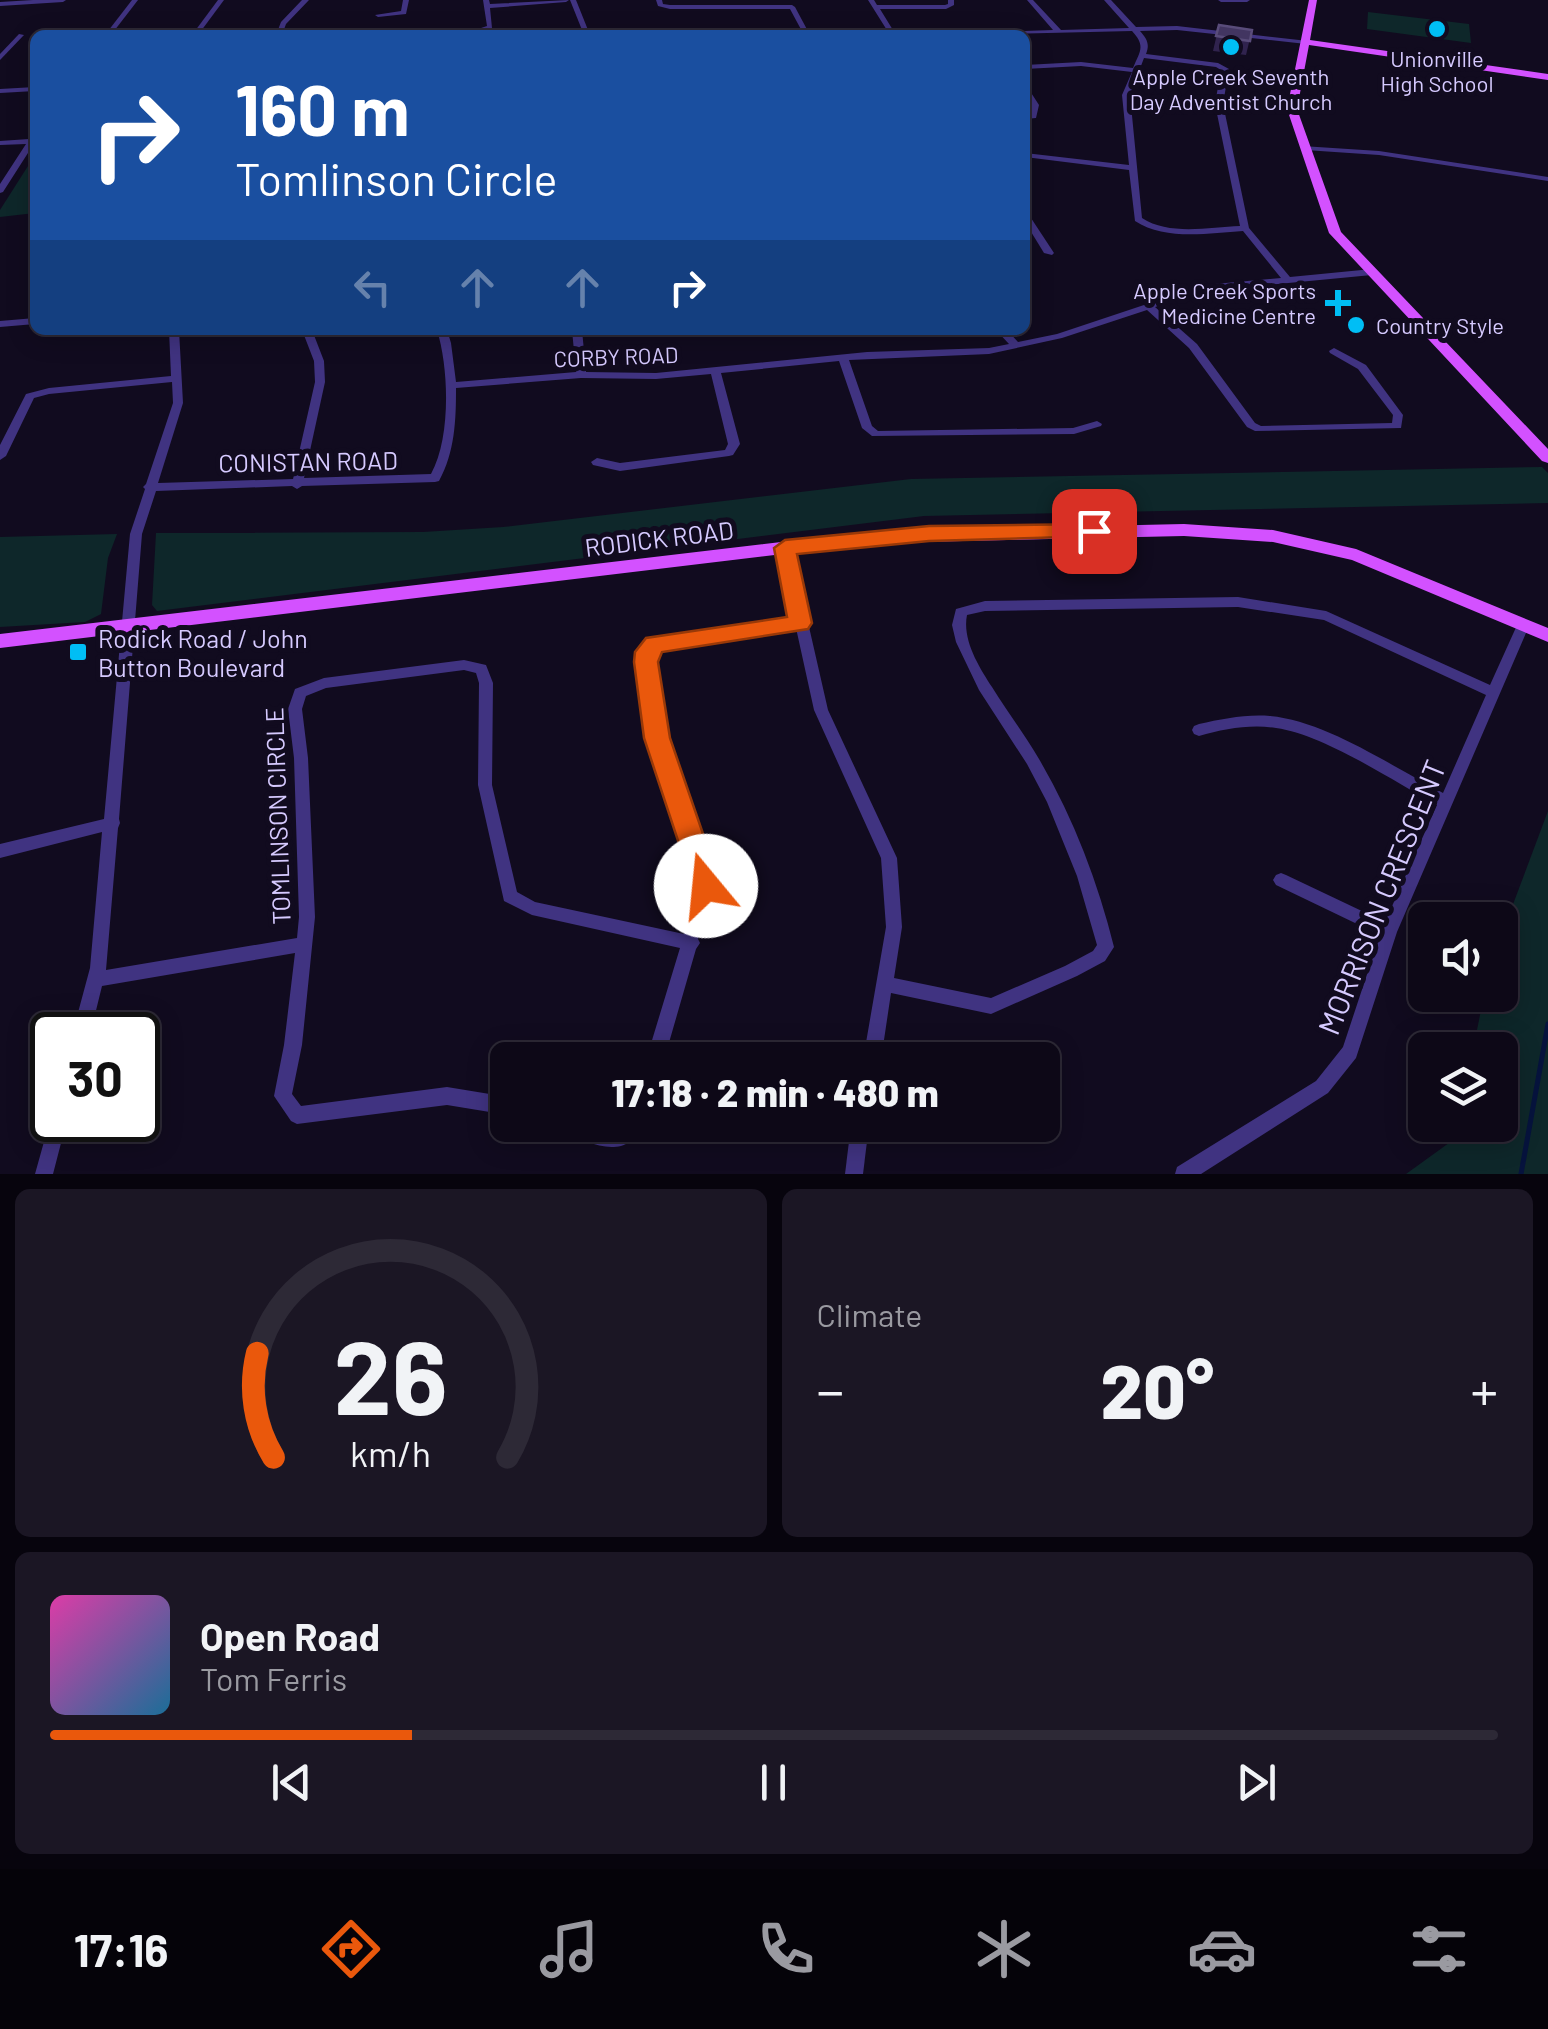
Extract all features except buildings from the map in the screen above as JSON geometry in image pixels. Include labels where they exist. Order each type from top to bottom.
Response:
[{"type":"main road","points":[[1313,0],[1292,109],[1335,233],[1548,458]]},
{"type":"main road","points":[[1306,42],[1548,74]]},
{"type":"main road","name":"RODICK ROAD","points":[[0,641],[929,534],[1184,530],[1258,534],[1356,555],[1548,635]]},
{"type":"street","points":[[0,4],[63,0]]},
{"type":"street","points":[[112,30],[135,0]]},
{"type":"street","points":[[199,30],[220,0]]},
{"type":"street","points":[[281,30],[306,0]]},
{"type":"street","points":[[378,15],[404,12],[406,0]]},
{"type":"street","points":[[482,30],[489,28],[487,3],[570,0],[585,30]]},
{"type":"street","points":[[658,0],[660,5],[670,7],[792,7],[804,30]]},
{"type":"street","points":[[873,4],[946,7],[952,5],[951,0]]},
{"type":"street","points":[[1030,0],[1058,30]]},
{"type":"street","points":[[1107,0],[1144,40],[1142,56],[1126,94],[1141,223],[1163,229],[1244,228]]},
{"type":"street","points":[[1221,0],[1248,0]]},
{"type":"street","points":[[873,4],[890,30]]},
{"type":"street","points":[[1030,31],[1218,30],[1306,42]]},
{"type":"street","points":[[0,58],[21,35]]},
{"type":"street","points":[[1142,56],[1218,65],[1224,69],[1219,104],[1244,228],[1287,280]]},
{"type":"street","points":[[1030,67],[1082,64],[1135,70]]},
{"type":"street","points":[[0,91],[30,90]]},
{"type":"street","points":[[0,143],[30,139]]},
{"type":"street","points":[[0,190],[30,144]]},
{"type":"street","points":[[1305,148],[1379,153],[1548,179]]},
{"type":"street","points":[[1030,156],[1134,168]]},
{"type":"street","points":[[1030,222],[1048,253]]},
{"type":"street","name":"CORBY ROAD","points":[[451,385],[582,375],[656,376],[844,357],[1017,346],[1204,288],[1372,272]]},
{"type":"street","points":[[1149,307],[1198,352],[1251,425],[1259,429],[1397,426],[1398,416],[1362,368],[1334,352]]},
{"type":"street","points":[[0,324],[30,322]]},
{"type":"street","points":[[87,1012],[96,979],[113,823],[122,657],[136,534],[178,403],[174,335]]},
{"type":"street","points":[[296,484],[320,382],[319,361],[308,335]]},
{"type":"street","name":"CONISTAN ROAD","points":[[149,487],[435,478],[444,462],[451,385],[451,354],[444,335]]},
{"type":"street","points":[[578,335],[582,375]]},
{"type":"street","points":[[1006,335],[1017,346]]},
{"type":"street","points":[[844,357],[866,428],[876,434],[1074,431],[1097,424]]},
{"type":"street","points":[[597,462],[620,467],[729,452],[734,444],[715,370]]},
{"type":"street","points":[[0,456],[30,396],[178,378]]},
{"type":"street","points":[[785,548],[821,710],[889,858],[894,928],[875,1042]]},
{"type":"street","points":[[886,984],[991,1006],[1071,971],[1099,956],[1106,947],[1101,924],[1057,810],[1033,762],[982,683],[958,627],[961,612],[976,606],[1238,602],[1277,605],[1339,622],[1495,693]]},
{"type":"street","points":[[661,1042],[706,886],[657,738],[647,652],[664,640],[800,623]]},
{"type":"street","name":"MORRISON CRESCENT","points":[[1184,1174],[1322,1087],[1337,1070],[1357,1037],[1368,988],[1389,932],[1523,626]]},
{"type":"street","name":"TOMLINSON CIRCLE","points":[[490,1103],[447,1096],[297,1115],[283,1096],[306,944],[307,891],[296,700],[308,687],[464,665],[481,669],[486,683],[485,785],[510,896],[532,908],[692,943]]},
{"type":"street","points":[[1199,730],[1232,723],[1279,723],[1316,736],[1446,802]]},
{"type":"street","points":[[0,850],[113,823]]},
{"type":"street","points":[[1281,880],[1389,932]]},
{"type":"street","name":"TOMLINSON CIRCLE","points":[[96,979],[306,944]]},
{"type":"street","points":[[44,1174],[52,1142]]},
{"type":"street","points":[[854,1174],[858,1142]]},
{"type":"green space","points":[[1368,12],[1469,24],[1471,43],[1367,29]]},
{"type":"green space","points":[[30,163],[30,214],[0,217],[0,210]]},
{"type":"green space","points":[[1542,467],[1548,473],[1548,503],[924,516],[157,611],[152,605],[156,533],[423,532],[503,527],[911,479]]},
{"type":"green space","points":[[117,534],[108,558],[101,614],[85,622],[0,627],[0,537]]},
{"type":"green space","points":[[1548,811],[1548,1174],[1406,1174],[1450,1142],[1518,1142],[1518,1032],[1477,1032],[1481,1012],[1518,1012],[1518,902],[1514,902]]},
{"type":"waterway","points":[[1521,1174],[1548,1024]]},
{"type":"place","name":"Unionville High School","points":[[1437,29]]},
{"type":"place","name":"Apple Creek Seventh Day Adventist Church","points":[[1231,47]]},
{"type":"place","name":"Apple Creek Sports Medicine Centre","points":[[1338,303]]},
{"type":"place","name":"Country Style","points":[[1356,325]]},
{"type":"place","name":"Rodick Road / John Button Boulevard","points":[[78,652]]},
{"type":"route","points":[[706,886],[657,738],[646,662],[647,652],[655,644],[800,623],[785,548],[929,534],[1094,531]]}]
